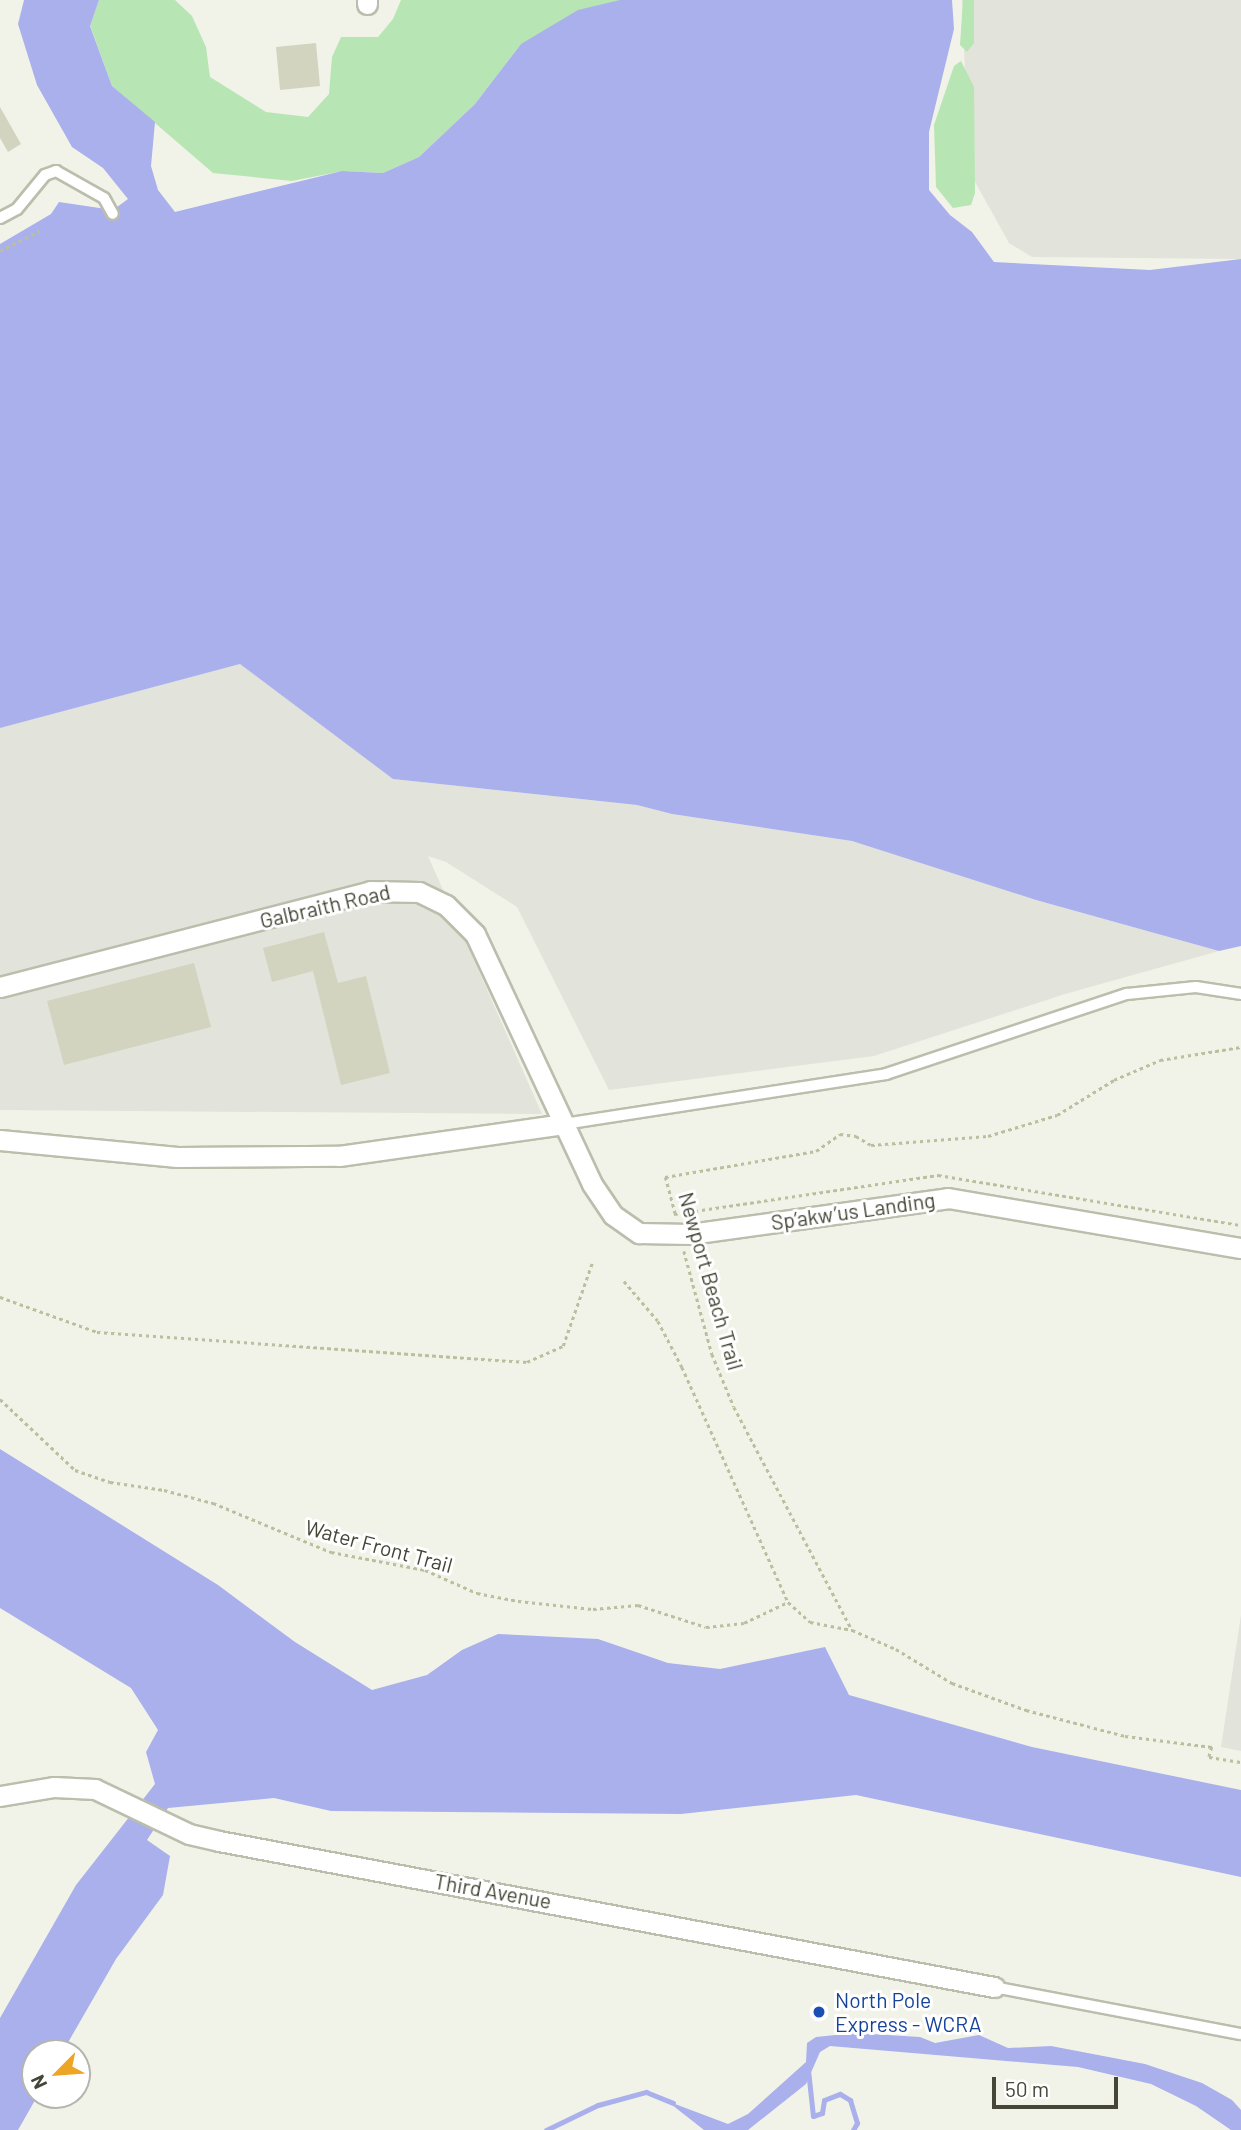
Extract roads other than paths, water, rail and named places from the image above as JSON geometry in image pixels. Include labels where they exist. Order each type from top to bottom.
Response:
[{"type":"street","name":"Galbraith Road","points":[[0,987],[370,891],[419,892],[455,911],[475,934],[564,1124]]},
{"type":"street","points":[[0,1140],[177,1157],[339,1156],[564,1124]]},
{"type":"street","name":"Sp’akw’us Landing","points":[[564,1124],[592,1184],[613,1215],[647,1235],[690,1234],[948,1198],[1241,1248]]},
{"type":"street","name":"Third Avenue","points":[[0,1796],[75,1786],[130,1804],[160,1821],[219,1841],[994,1987]]},
{"type":"lane","points":[[0,218],[17,209],[45,174],[55,172],[104,198],[113,214]]},
{"type":"lane","points":[[564,1124],[886,1074],[1080,1007],[1138,992],[1196,987],[1241,994]]},
{"type":"lane","points":[[994,1987],[1241,2034]]},
{"type":"water","points":[[24,0],[99,0],[90,26],[112,86],[155,122],[151,166],[158,190],[175,212],[342,171],[383,173],[419,157],[475,104],[521,44],[578,10],[620,0],[952,0],[954,29],[929,132],[929,190],[950,215],[972,232],[994,262],[1150,270],[1241,259],[1241,946],[1219,951],[1036,900],[852,841],[672,814],[637,805],[393,779],[240,664],[0,728],[0,244],[51,214],[59,202],[113,210],[128,199],[103,168],[72,147],[37,85],[18,24]]},
{"type":"water","points":[[0,1449],[218,1585],[295,1642],[372,1690],[427,1675],[462,1650],[498,1634],[598,1639],[668,1663],[720,1669],[825,1647],[849,1695],[1032,1747],[1241,1790],[1241,1877],[856,1795],[681,1814],[331,1811],[274,1798],[168,1808],[147,1840],[170,1856],[163,1895],[116,1959],[70,2039],[21,2039],[21,2109],[30,2109],[18,2130],[0,2130],[0,2018],[76,1885],[155,1784],[146,1752],[158,1730],[131,1688],[0,1608]]},
{"type":"water","points":[[855,2033],[920,2037],[935,2043],[979,2035],[1008,2048],[1051,2046],[1145,2064],[1202,2083],[1232,2100],[1241,2110],[1241,2130],[1231,2130],[1196,2106],[1151,2084],[1078,2067],[830,2046],[820,2052],[806,2084],[748,2130],[704,2130],[667,2101],[728,2124],[748,2114],[806,2062],[807,2043],[816,2037]]},
{"type":"waterway","points":[[808,2070],[813,2116],[822,2113],[824,2100],[840,2094],[850,2100],[857,2123],[853,2130]]},
{"type":"waterway","points":[[546,2130],[598,2105],[646,2092],[673,2103]]},
{"type":"place","name":"North Pole Express - WCRA","points":[[819,2012]]}]
